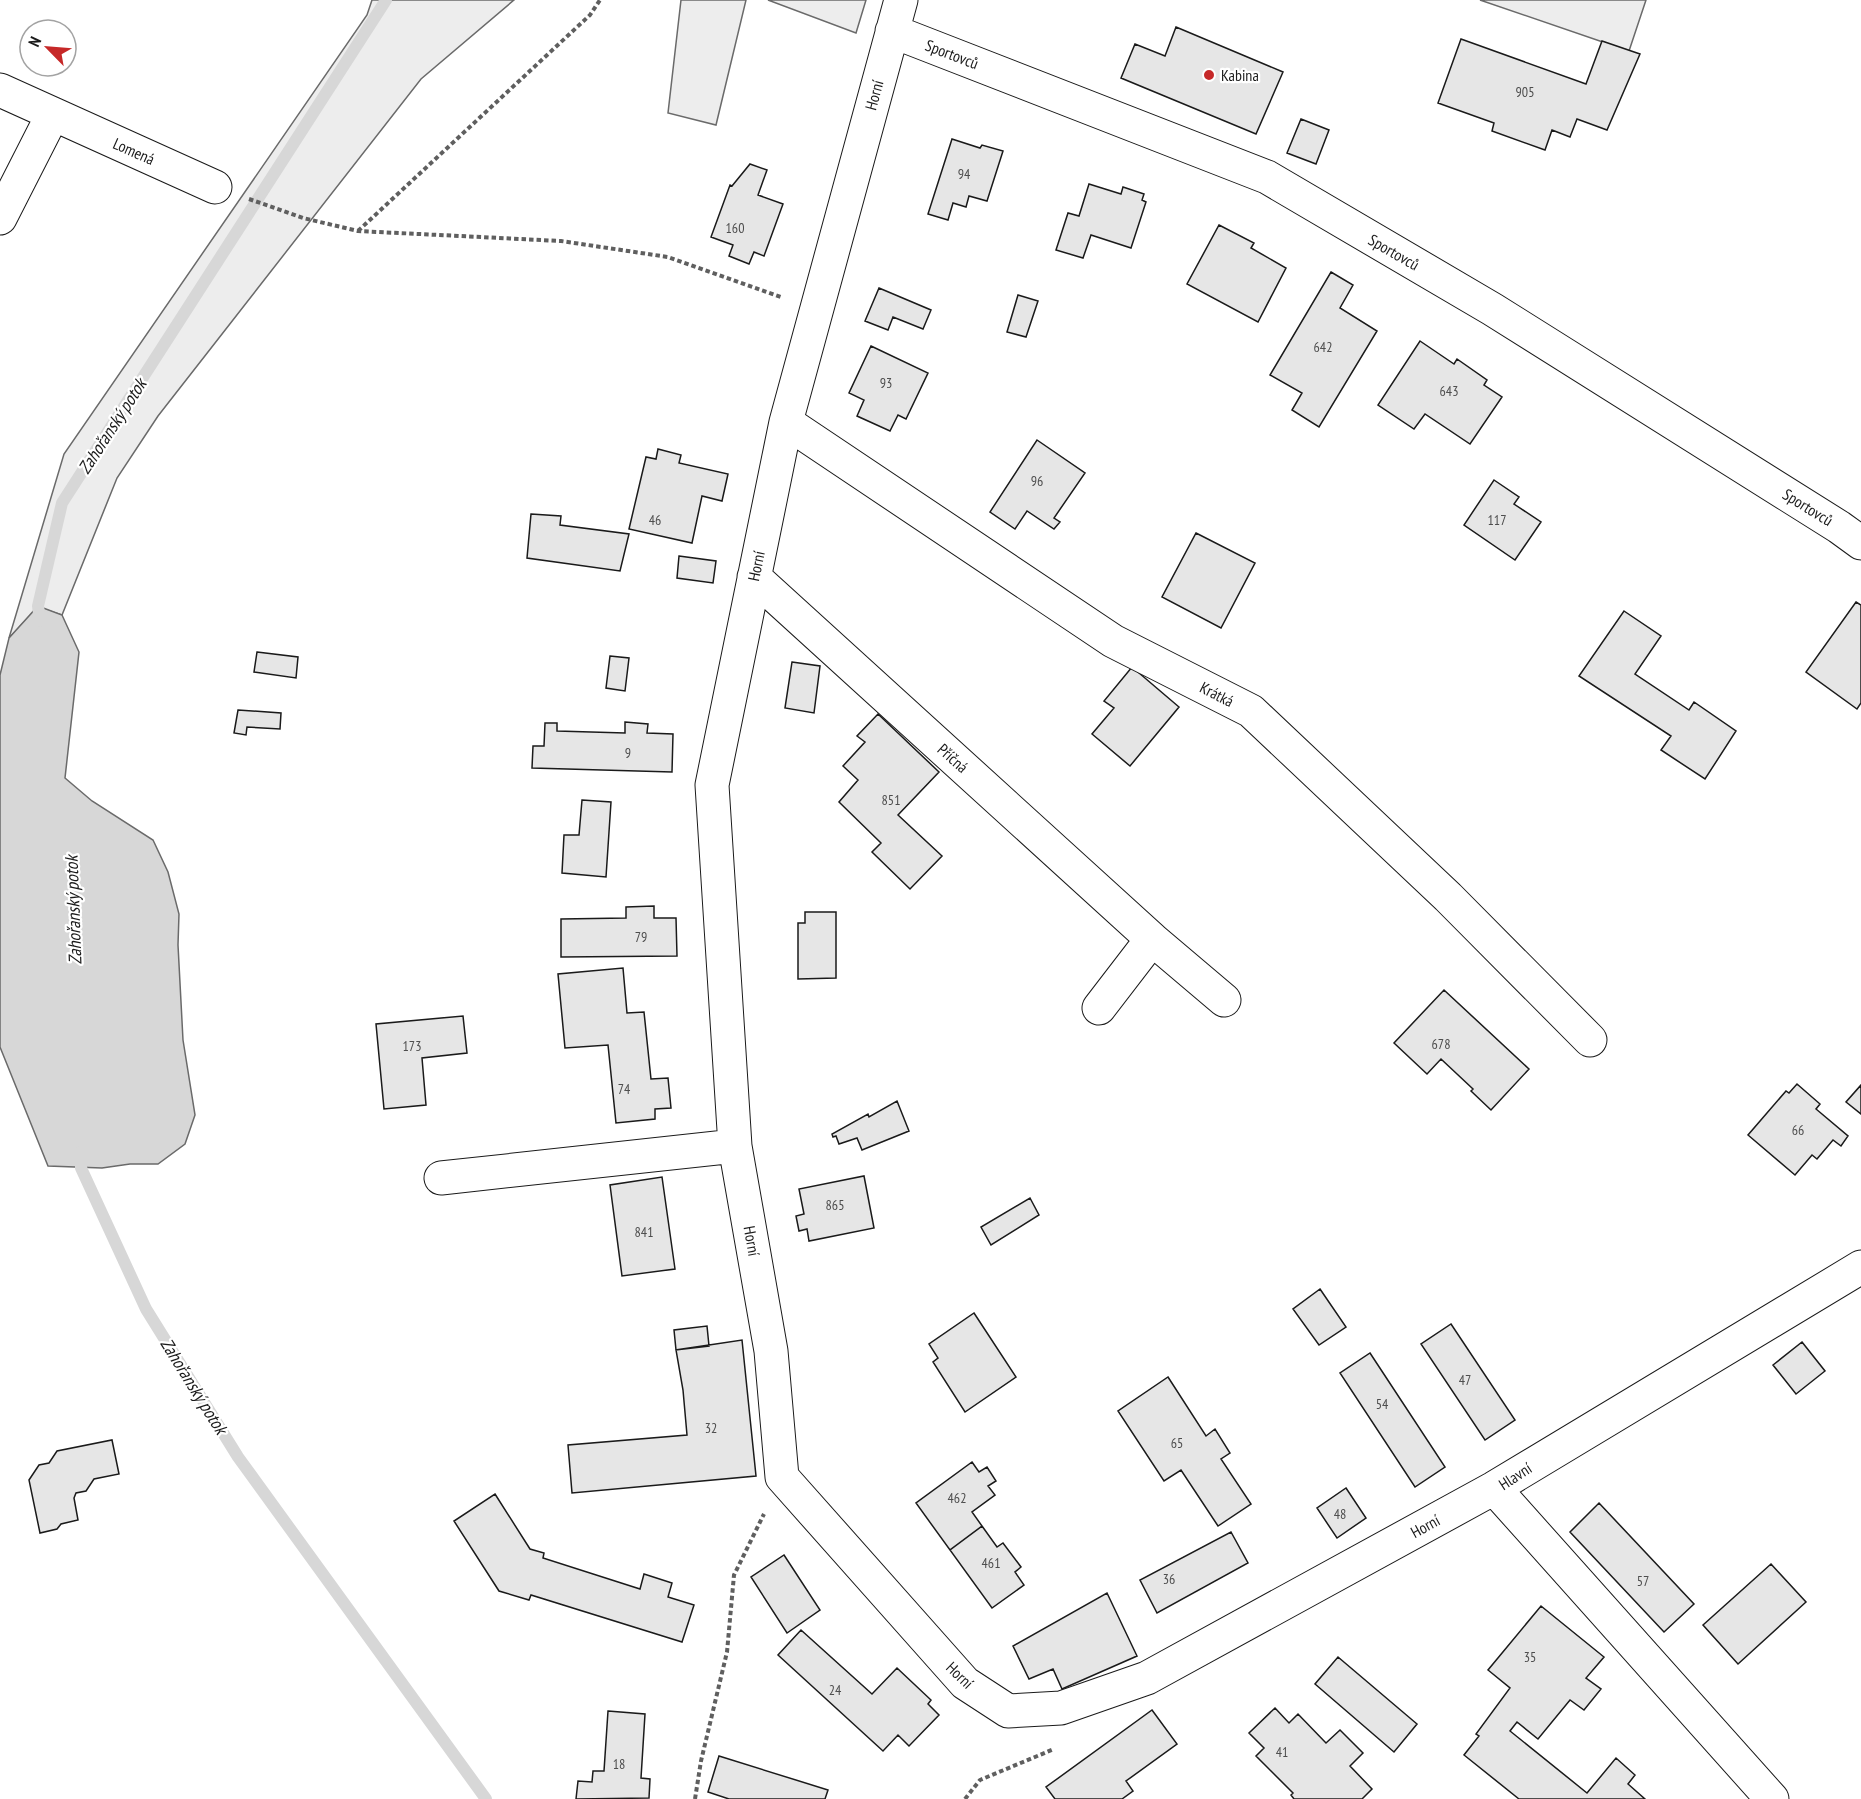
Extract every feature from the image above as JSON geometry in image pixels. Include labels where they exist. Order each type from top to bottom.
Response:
[{"type":"street","name":"Horní","points":[[901,0],[786,422],[712,785],[735,1146],[771,1351],[782,1477],[965,1683],[1008,1711],[1061,1708],[1147,1678],[1494,1488]]},
{"type":"street","name":"Sportovců","points":[[892,31],[1267,177],[1492,309],[1829,520],[1861,543]]},
{"type":"street","name":"Lomená","points":[[0,90],[215,187]]},
{"type":"street","points":[[0,218],[53,114]]},
{"type":"street","name":"Krátká","points":[[786,422],[1113,641],[1251,711],[1448,897],[1590,1040]]},
{"type":"street","name":"Příčná","points":[[754,577],[1152,939],[1224,1000]]},
{"type":"street","points":[[1099,1008],[1152,939]]},
{"type":"street","points":[[441,1178],[735,1146]]},
{"type":"street","name":"Hlavní","points":[[1773,1799],[1494,1488],[1861,1267]]},
{"type":"path","points":[[358,231],[591,15],[600,0]]},
{"type":"path","points":[[215,187],[303,218],[358,231],[561,241],[668,257],[816,310]]},
{"type":"path","points":[[695,1799],[701,1761],[727,1652],[734,1575],[782,1477]]},
{"type":"path","points":[[965,1799],[980,1780]]},
{"type":"shaded area","points":[[372,0],[514,0],[421,79],[158,416],[117,478],[62,615],[38,607],[9,638],[64,454],[367,15]]},
{"type":"shaded area","points":[[681,0],[746,0],[716,125],[668,113]]},
{"type":"shaded area","points":[[768,0],[866,0],[856,33]]},
{"type":"shaded area","points":[[1480,0],[1646,0],[1629,51]]},
{"type":"water","points":[[38,606],[62,615],[79,652],[65,778],[92,801],[153,840],[168,872],[179,914],[178,945],[183,1040],[195,1115],[185,1144],[158,1164],[130,1164],[102,1168],[48,1166],[0,1047],[0,675],[9,638]]},
{"type":"building","points":[[1176,27],[1283,72],[1256,134],[1121,78],[1135,44],[1165,56]]},
{"type":"building","points":[[1461,39],[1586,84],[1602,41],[1640,54],[1607,130],[1577,119],[1570,137],[1552,130],[1545,150],[1492,131],[1494,123],[1438,103]]},
{"type":"building","points":[[1301,119],[1329,130],[1316,164],[1287,153]]},
{"type":"building","points":[[952,139],[980,148],[982,145],[1003,151],[987,201],[969,196],[966,207],[953,203],[948,220],[928,214]]},
{"type":"building","points":[[750,164],[767,170],[758,195],[783,204],[764,256],[754,252],[749,264],[729,256],[733,245],[711,237],[730,185],[732,186]]},
{"type":"building","points":[[1089,184],[1121,194],[1123,187],[1144,194],[1142,200],[1146,202],[1131,248],[1091,235],[1083,258],[1056,250],[1068,213],[1079,216]]},
{"type":"building","points":[[1219,225],[1254,243],[1251,248],[1286,268],[1258,322],[1187,284]]},
{"type":"building","points":[[1331,272],[1353,285],[1340,308],[1377,331],[1319,427],[1292,410],[1302,393],[1270,375]]},
{"type":"building","points":[[879,288],[931,310],[923,329],[893,317],[888,330],[865,321]]},
{"type":"building","points":[[1018,295],[1038,301],[1026,337],[1007,332]]},
{"type":"building","points":[[1420,341],[1454,364],[1457,359],[1487,380],[1484,385],[1502,397],[1470,444],[1425,414],[1414,429],[1378,405]]},
{"type":"building","points":[[871,346],[928,373],[906,419],[898,415],[890,431],[857,416],[864,400],[849,393]]},
{"type":"building","points":[[1037,440],[1085,473],[1054,518],[1060,522],[1054,529],[1027,511],[1015,529],[990,512]]},
{"type":"building","points":[[658,449],[681,455],[679,463],[728,474],[722,501],[702,496],[692,543],[629,529],[646,457],[656,459]]},
{"type":"building","points":[[1494,480],[1519,497],[1514,504],[1541,522],[1515,560],[1464,525]]},
{"type":"building","points":[[531,514],[561,516],[560,525],[629,534],[620,571],[527,558]]},
{"type":"building","points":[[1196,533],[1255,563],[1221,628],[1162,597]]},
{"type":"building","points":[[679,556],[716,561],[713,583],[677,578]]},
{"type":"building","points":[[1856,602],[1861,605],[1861,703],[1857,709],[1806,672]]},
{"type":"building","points":[[1624,611],[1661,636],[1635,674],[1689,710],[1694,702],[1736,731],[1705,779],[1661,750],[1671,736],[1579,676]]},
{"type":"building","points":[[257,652],[298,657],[296,678],[254,672]]},
{"type":"building","points":[[610,656],[629,658],[625,691],[606,688]]},
{"type":"building","points":[[792,662],[820,666],[814,713],[785,708]]},
{"type":"building","points":[[1132,667],[1179,707],[1130,766],[1092,734],[1114,708],[1104,701]]},
{"type":"building","points":[[238,710],[281,713],[280,729],[247,727],[246,735],[234,733]]},
{"type":"building","points":[[878,714],[939,772],[898,815],[942,856],[910,889],[872,852],[881,843],[839,802],[858,780],[843,766],[865,742],[857,736]]},
{"type":"building","points":[[625,722],[648,724],[647,733],[673,734],[672,772],[532,768],[533,746],[544,746],[545,723],[557,723],[557,731],[625,733]]},
{"type":"building","points":[[582,800],[611,802],[606,877],[562,873],[564,835],[579,835]]},
{"type":"building","points":[[654,906],[654,918],[676,918],[677,956],[561,957],[561,919],[626,918],[626,907]]},
{"type":"building","points":[[805,912],[836,912],[836,978],[798,979],[798,923],[805,923]]},
{"type":"building","points":[[623,968],[627,1013],[644,1012],[651,1079],[668,1078],[671,1108],[655,1109],[655,1119],[616,1123],[608,1045],[565,1048],[558,974]]},
{"type":"building","points":[[1444,990],[1529,1069],[1491,1110],[1471,1091],[1473,1089],[1441,1059],[1427,1074],[1394,1043]]},
{"type":"building","points":[[463,1016],[467,1053],[422,1058],[426,1105],[384,1109],[376,1024]]},
{"type":"building","points":[[1797,1084],[1820,1104],[1816,1109],[1848,1136],[1841,1146],[1833,1140],[1817,1159],[1812,1155],[1795,1175],[1748,1135],[1786,1091],[1789,1093]]},
{"type":"building","points":[[1861,1085],[1861,1114],[1846,1102]]},
{"type":"building","points":[[897,1101],[909,1131],[862,1150],[857,1138],[839,1144],[836,1136],[833,1137],[832,1134]]},
{"type":"building","points":[[864,1176],[874,1228],[809,1241],[807,1229],[799,1231],[796,1216],[804,1214],[799,1189]]},
{"type":"building","points":[[662,1177],[675,1269],[622,1276],[610,1185]]},
{"type":"building","points":[[1030,1198],[1039,1215],[991,1245],[981,1227]]},
{"type":"building","points":[[1320,1289],[1346,1327],[1319,1345],[1293,1309]]},
{"type":"building","points":[[974,1313],[1016,1377],[965,1412],[933,1362],[938,1358],[929,1344]]},
{"type":"building","points":[[1451,1324],[1515,1420],[1485,1440],[1421,1344]]},
{"type":"building","points":[[707,1326],[709,1346],[676,1350],[674,1330]]},
{"type":"building","points":[[742,1340],[756,1476],[572,1493],[568,1445],[687,1435],[683,1390],[676,1350]]},
{"type":"building","points":[[1802,1342],[1825,1371],[1796,1394],[1773,1365]]},
{"type":"building","points":[[1370,1353],[1445,1467],[1415,1487],[1340,1373]]},
{"type":"building","points":[[1168,1377],[1206,1436],[1215,1429],[1230,1453],[1221,1459],[1251,1504],[1218,1526],[1181,1470],[1164,1481],[1118,1411]]},
{"type":"building","points":[[112,1440],[119,1474],[94,1479],[86,1491],[76,1493],[74,1498],[78,1520],[40,1533],[29,1480],[39,1465],[49,1463],[57,1451]]},
{"type":"building","points":[[972,1462],[979,1472],[987,1467],[996,1481],[988,1486],[995,1495],[972,1512],[982,1526],[950,1550],[916,1503]]},
{"type":"building","points":[[1346,1488],[1366,1518],[1337,1538],[1317,1508]]},
{"type":"building","points":[[495,1494],[530,1549],[544,1553],[543,1558],[640,1589],[644,1574],[672,1583],[668,1597],[694,1605],[682,1642],[531,1595],[529,1600],[499,1591],[454,1521]]},
{"type":"building","points":[[1599,1503],[1694,1604],[1664,1632],[1570,1532]]},
{"type":"building","points":[[982,1526],[997,1547],[1003,1543],[1021,1567],[1015,1572],[1024,1585],[992,1608],[950,1550]]},
{"type":"building","points":[[1231,1532],[1248,1563],[1157,1613],[1140,1580]]},
{"type":"building","points":[[784,1555],[820,1610],[787,1633],[751,1577]]},
{"type":"building","points":[[1771,1564],[1806,1602],[1738,1664],[1703,1625]]},
{"type":"building","points":[[1107,1593],[1137,1656],[1062,1689],[1053,1669],[1029,1679],[1013,1646]]},
{"type":"building","points":[[1541,1606],[1604,1657],[1586,1678],[1601,1689],[1584,1710],[1570,1700],[1538,1739],[1517,1722],[1510,1731],[1587,1793],[1616,1758],[1635,1775],[1628,1784],[1645,1799],[1519,1799],[1464,1755],[1479,1736],[1476,1734],[1510,1688],[1488,1670]]},
{"type":"building","points":[[801,1630],[872,1694],[897,1668],[931,1700],[928,1704],[939,1715],[909,1746],[898,1735],[883,1751],[778,1655]]},
{"type":"building","points":[[1338,1657],[1417,1724],[1394,1752],[1315,1684]]},
{"type":"building","points":[[1275,1708],[1289,1723],[1298,1714],[1326,1743],[1340,1730],[1363,1753],[1350,1766],[1372,1789],[1362,1799],[1294,1799],[1291,1795],[1293,1793],[1256,1756],[1264,1748],[1249,1733]]},
{"type":"building","points":[[1152,1710],[1177,1744],[1126,1781],[1133,1791],[1122,1799],[1055,1799],[1046,1787]]},
{"type":"building","points":[[608,1711],[645,1714],[641,1778],[650,1779],[649,1798],[576,1799],[578,1781],[592,1782],[593,1771],[604,1771]]},
{"type":"building","points":[[719,1756],[828,1790],[825,1799],[729,1799],[708,1792]]},
{"type":"waterway","name":"Zahořanský potok","points":[[40,621],[38,606],[62,503],[386,0]]},
{"type":"waterway","name":"Zahořanský potok","points":[[81,1152],[81,1168],[146,1309],[238,1457],[486,1799]]},
{"type":"place","name":"Kabina","points":[[1209,75]]}]
